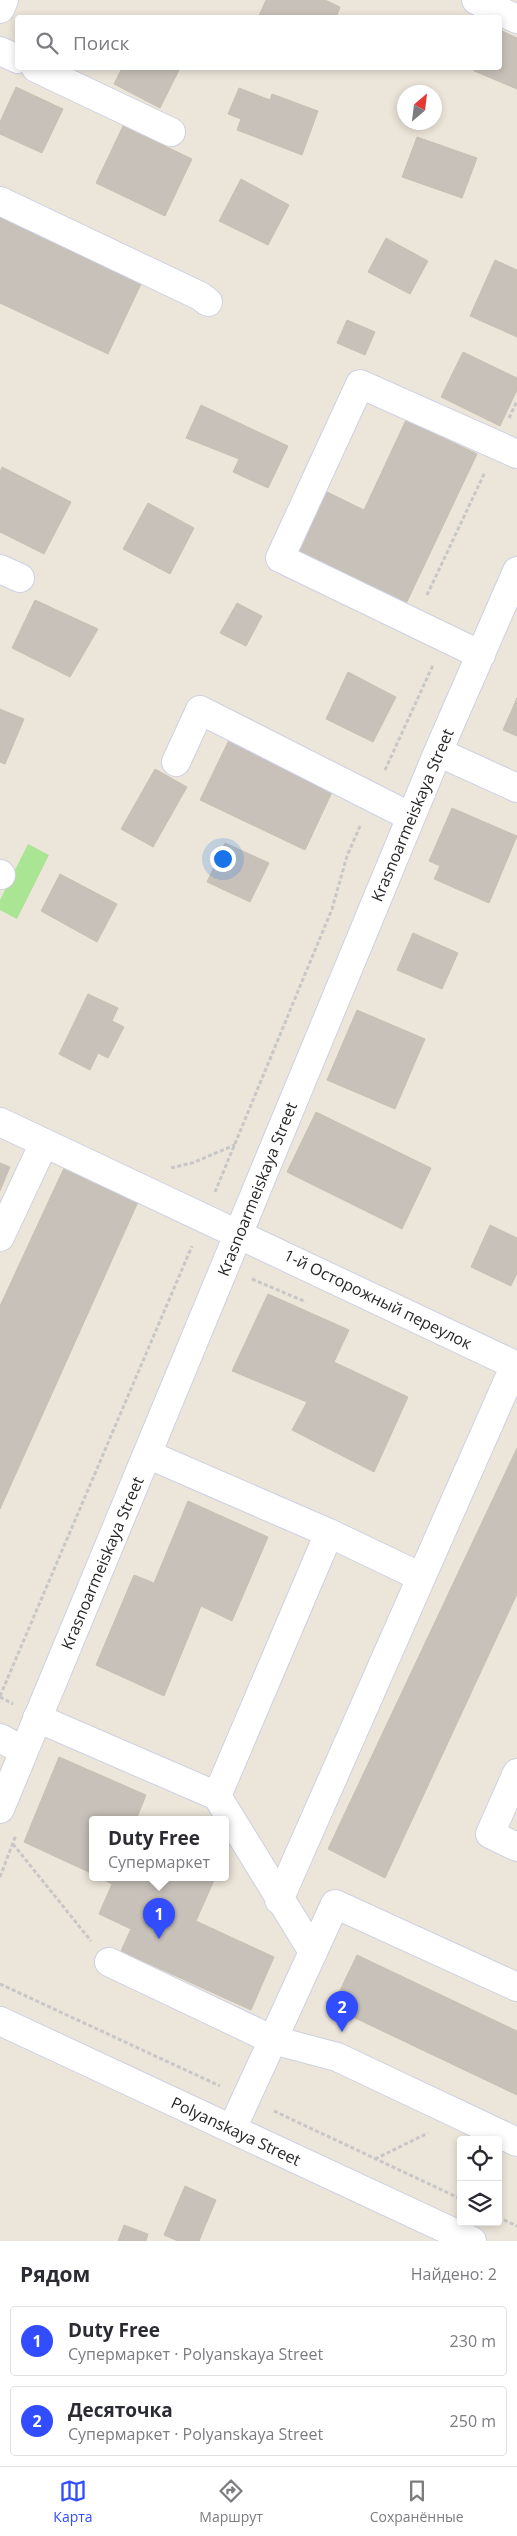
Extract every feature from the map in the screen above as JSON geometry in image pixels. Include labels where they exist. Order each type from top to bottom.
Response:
[{"type":"street","points":[[0,9],[4,0]]},
{"type":"street","points":[[467,15],[474,0],[517,19]]},
{"type":"street","points":[[0,50],[15,58]]},
{"type":"street","points":[[40,70],[171,132]]},
{"type":"street","points":[[0,201],[200,296],[208,302]]},
{"type":"street","points":[[480,654],[280,558],[360,384],[507,449]]},
{"type":"street","name":"Krasnoarmeiskaya Street","points":[[0,1809],[438,752],[517,571]]},
{"type":"street","points":[[176,762],[200,710],[411,817]]},
{"type":"street","points":[[438,752],[517,788]]},
{"type":"street","name":"1-й Осторожный переулок","points":[[0,1122],[516,1365]]},
{"type":"street","points":[[0,1238],[44,1143]]},
{"type":"street","points":[[279,1900],[516,1365]]},
{"type":"street","points":[[147,1454],[329,1533],[421,1577]]},
{"type":"street","points":[[217,1796],[329,1533]]},
{"type":"street","points":[[38,1718],[217,1796],[229,1816]]},
{"type":"street","points":[[0,1738],[24,1752]]},
{"type":"street","points":[[517,1773],[490,1834],[517,1847]]},
{"type":"street","points":[[229,1816],[312,1952]]},
{"type":"street","points":[[232,2129],[335,1904],[517,1987]]},
{"type":"street","points":[[109,1962],[273,2040],[337,2057],[517,2142]]},
{"type":"street","name":"Polyanskaya Street","points":[[0,2020],[472,2241]]},
{"type":"path","points":[[414,623],[507,449],[517,401]]},
{"type":"path","points":[[0,1696],[235,1145],[332,909],[347,856],[446,638]]},
{"type":"path","points":[[124,1181],[192,1163],[235,1145]]},
{"type":"path","points":[[13,1844],[109,1962]]},
{"type":"path","points":[[375,2159],[462,2116]]},
{"type":"path","points":[[502,2219],[517,2226]]},
{"type":"green space","points":[[28,844],[49,855],[17,919],[0,910],[0,900]]},
{"type":"building","points":[[266,0],[325,0],[340,7],[337,15],[259,15]]},
{"type":"building","points":[[502,31],[517,38],[517,89],[474,71],[502,70]]},
{"type":"building","points":[[121,70],[179,70],[160,108],[114,84]]},
{"type":"building","points":[[16,87],[63,109],[42,153],[0,134],[0,122]]},
{"type":"building","points":[[239,88],[270,100],[272,94],[318,111],[302,155],[237,130],[241,119],[228,114]]},
{"type":"building","points":[[123,126],[192,159],[165,216],[96,183]]},
{"type":"building","points":[[417,137],[477,158],[462,198],[402,177]]},
{"type":"building","points":[[241,179],[289,205],[268,245],[219,221]]},
{"type":"building","points":[[0,215],[142,282],[108,354],[0,303]]},
{"type":"building","points":[[386,238],[428,261],[410,294],[368,272]]},
{"type":"building","points":[[495,260],[517,270],[517,337],[470,316]]},
{"type":"building","points":[[347,320],[375,332],[365,355],[337,343]]},
{"type":"building","points":[[463,352],[517,378],[517,390],[500,426],[441,397]]},
{"type":"building","points":[[201,405],[288,446],[268,488],[233,472],[239,459],[186,438]]},
{"type":"building","points":[[406,420],[477,454],[404,608],[294,557],[325,491],[364,510]]},
{"type":"building","points":[[2,467],[71,502],[44,554],[0,532],[0,472]]},
{"type":"building","points":[[148,503],[194,528],[170,574],[123,549]]},
{"type":"building","points":[[35,600],[98,629],[70,677],[12,648]]},
{"type":"building","points":[[237,603],[262,616],[246,646],[220,633]]},
{"type":"building","points":[[348,672],[396,697],[373,742],[326,719]]},
{"type":"building","points":[[517,698],[517,736],[503,730]]},
{"type":"building","points":[[0,709],[24,719],[5,764],[0,762]]},
{"type":"building","points":[[229,740],[333,790],[305,850],[200,800]]},
{"type":"building","points":[[155,769],[187,787],[153,847],[121,829]]},
{"type":"building","points":[[452,808],[517,836],[489,903],[434,879],[440,866],[429,861]]},
{"type":"building","points":[[225,843],[269,863],[250,902],[207,882]]},
{"type":"building","points":[[60,874],[117,904],[97,942],[41,911]]},
{"type":"building","points":[[413,933],[458,953],[442,989],[397,970]]},
{"type":"building","points":[[88,994],[118,1008],[112,1021],[124,1027],[108,1058],[98,1053],[90,1070],[59,1054]]},
{"type":"building","points":[[357,1010],[425,1039],[395,1109],[327,1080]]},
{"type":"building","points":[[316,1112],[431,1168],[402,1229],[287,1172]]},
{"type":"building","points":[[0,1163],[10,1167],[0,1191]]},
{"type":"building","points":[[64,1168],[138,1202],[0,1509],[0,1306]]},
{"type":"building","points":[[490,1225],[517,1238],[517,1273],[511,1286],[471,1267]]},
{"type":"building","points":[[268,1294],[349,1330],[334,1362],[408,1397],[374,1472],[292,1430],[307,1402],[232,1371]]},
{"type":"building","points":[[517,1448],[517,1594],[385,1878],[328,1849]]},
{"type":"building","points":[[188,1501],[268,1537],[232,1621],[201,1606],[164,1696],[96,1665],[134,1575],[154,1583]]},
{"type":"building","points":[[59,1757],[146,1795],[138,1816],[89,1816],[89,1872],[24,1842]]},
{"type":"building","points":[[106,1881],[214,1881],[196,1921],[274,1957],[251,2010],[121,1951],[131,1929],[99,1914],[112,1884]]},
{"type":"building","points":[[357,1955],[517,2031],[517,2095],[332,2007]]},
{"type":"building","points":[[185,2186],[216,2200],[199,2241],[178,2241],[164,2235]]},
{"type":"building","points":[[124,2225],[148,2234],[146,2241],[118,2241]]},
{"type":"place","name":"Duty Free","points":[[159,1939]]},
{"type":"place","name":"Десяточка","points":[[342,2032]]}]
